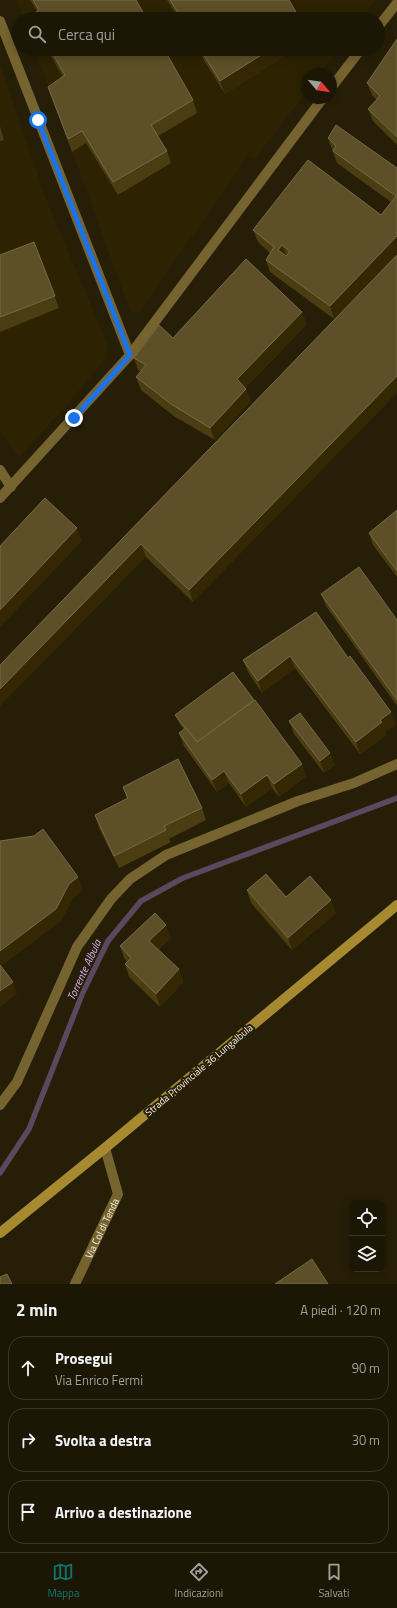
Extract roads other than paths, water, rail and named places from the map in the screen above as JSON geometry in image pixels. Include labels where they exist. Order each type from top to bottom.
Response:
[{"type":"main road","name":"Strada Provinciale 36 Lungalbula","points":[[0,1233],[105,1148],[397,905]]},
{"type":"street","points":[[385,18],[397,3]]},
{"type":"street","points":[[0,21],[12,52]]},
{"type":"street","points":[[14,56],[130,355]]},
{"type":"street","points":[[337,80],[356,56]]},
{"type":"street","points":[[0,498],[130,355],[318,104]]},
{"type":"street","points":[[0,470],[11,487]]},
{"type":"street","points":[[0,1105],[17,1082],[77,947],[112,899],[130,879],[166,855],[298,801],[354,783],[397,764]]},
{"type":"street","name":"Via Col di Tenda","points":[[75,1284],[118,1194],[105,1148]]},
{"type":"waterway","name":"Torrente Albula","points":[[0,1173],[29,1129],[83,992],[108,941],[141,901],[183,878],[397,798]]}]
